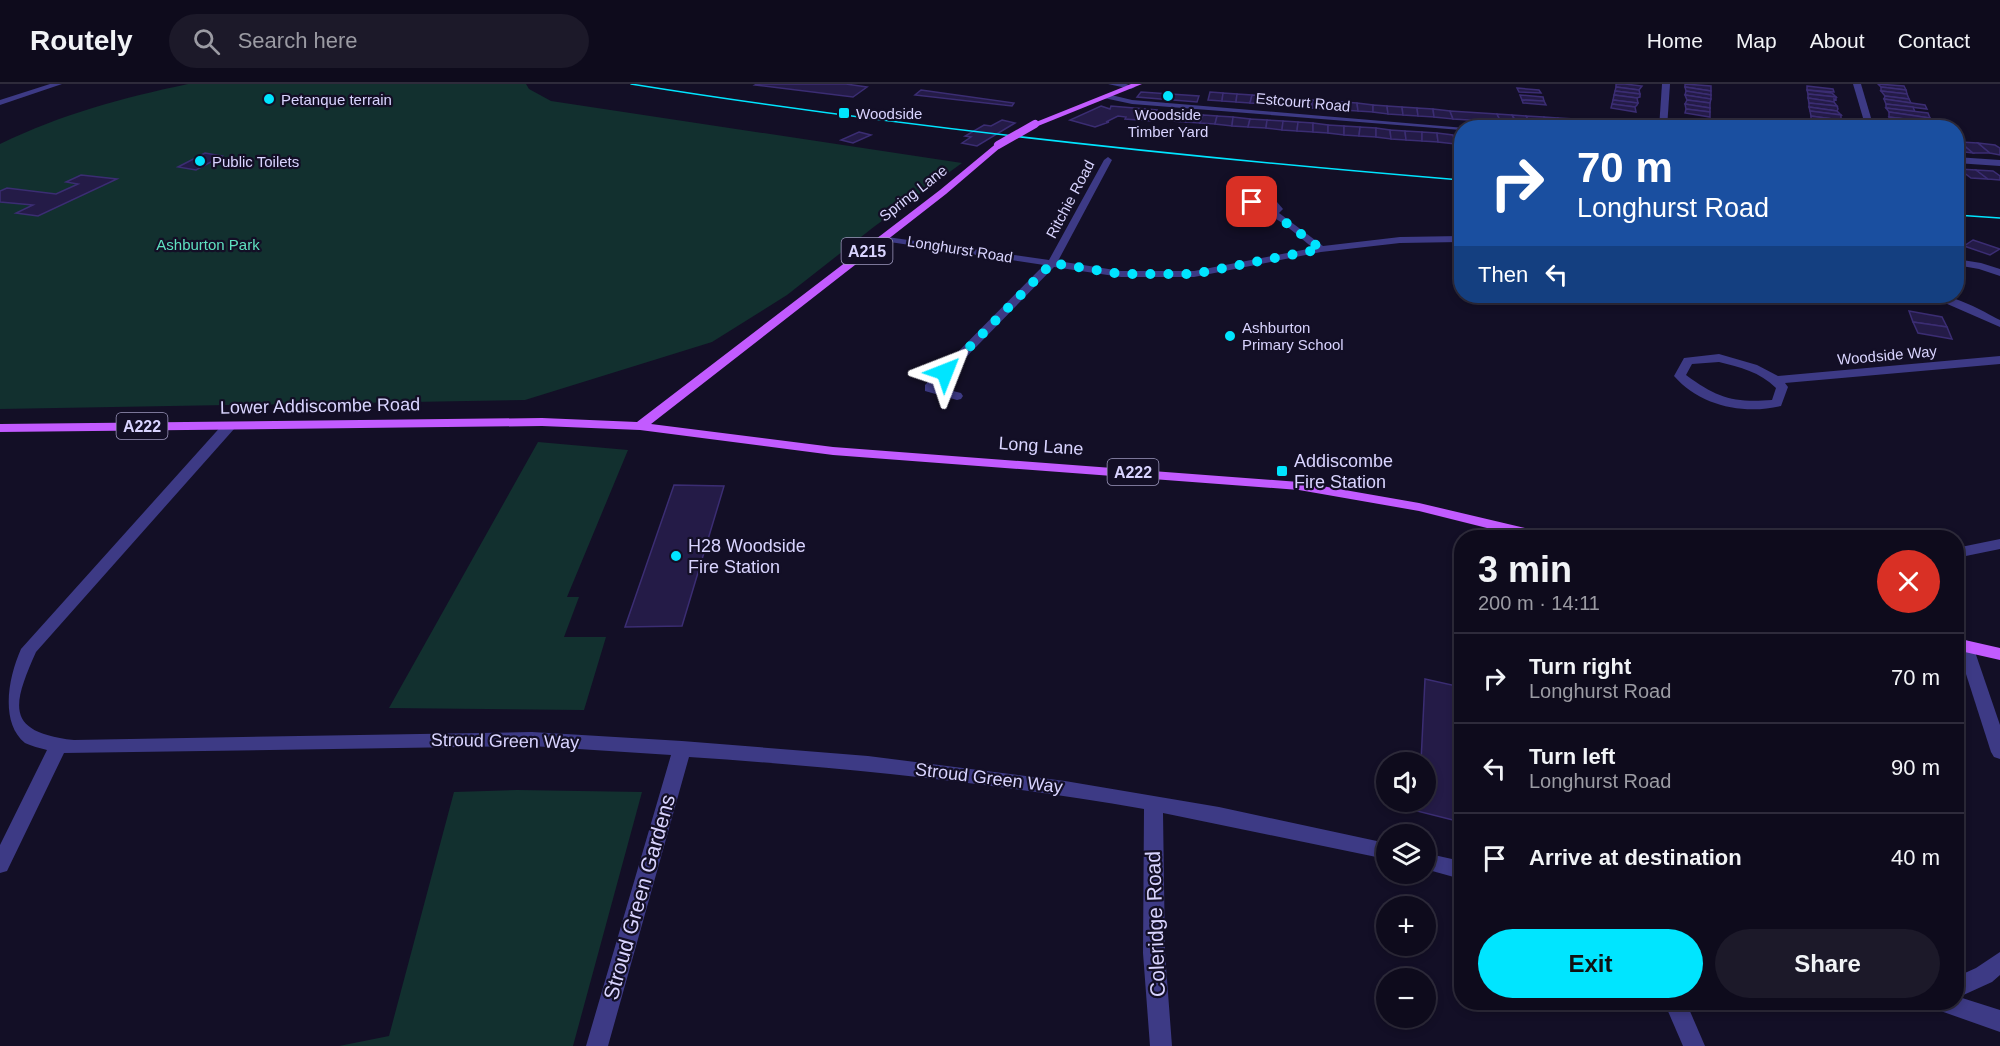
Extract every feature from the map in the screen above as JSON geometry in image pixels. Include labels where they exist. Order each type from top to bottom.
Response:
[{"type":"main road","name":"Spring Lane","points":[[640,426],[943,192],[998,145],[1035,124],[1135,85]]},
{"type":"main road","name":"Lower Addiscombe Road","points":[[0,428],[497,422],[640,426]]},
{"type":"main road","name":"Long Lane","points":[[640,426],[833,451],[1299,486],[1419,507],[1513,530]]},
{"type":"main road","points":[[1964,646],[2000,654]]},
{"type":"street","points":[[0,103],[58,84]]},
{"type":"street","points":[[1112,84],[1135,85]]},
{"type":"street","points":[[1664,120],[1666,84]]},
{"type":"street","points":[[1857,84],[1868,120]]},
{"type":"street","name":"Estcourt Road","points":[[1107,96],[1132,102],[1454,127]]},
{"type":"street","name":"Ritchie Road","points":[[957,396],[929,388],[1052,263],[1108,160]]},
{"type":"street","points":[[1964,161],[2000,163]]},
{"type":"street","points":[[1273,213],[1321,249]]},
{"type":"street","name":"Longhurst Road","points":[[883,238],[1121,274],[1194,274],[1321,249],[1400,240],[1454,239]]},
{"type":"street","points":[[1964,263],[1981,266],[2000,273]]},
{"type":"street","points":[[1953,303],[2000,324]]},
{"type":"street","points":[[1719,358],[1758,369],[1776,380],[1782,387],[1777,403],[1743,406],[1703,395],[1680,376],[1688,361],[1719,358]]},
{"type":"street","name":"Woodside Way","points":[[1776,380],[2000,360]]},
{"type":"street","name":"Stroud Green Way","points":[[229,426],[5,675],[1,716],[20,736],[36,743],[58,747],[532,739],[868,763],[1065,788],[1295,830],[1376,849]]},
{"type":"street","points":[[1964,551],[2000,544]]},
{"type":"street","points":[[1964,656],[2000,752]]},
{"type":"street","points":[[0,866],[58,747]]},
{"type":"street","name":"Stroud Green Gardens","points":[[597,1046],[682,748]]},
{"type":"street","name":"Coleridge Road","points":[[1153,803],[1154,952],[1161,1046]]},
{"type":"street","points":[[1436,864],[1454,868]]},
{"type":"street","points":[[1964,984],[1984,975],[2000,962]]},
{"type":"street","points":[[1964,1009],[2000,1021]]},
{"type":"street","points":[[1678,1010],[1694,1046]]},
{"type":"green space","name":"Ashburton Park","points":[[188,84],[526,84],[529,89],[551,101],[962,163],[875,226],[787,295],[712,342],[525,400],[0,409],[0,144],[46,124],[92,108]]},
{"type":"green space","points":[[538,442],[628,450],[567,597],[579,597],[564,637],[606,637],[584,710],[389,708]]},
{"type":"green space","points":[[517,790],[642,792],[573,1046],[339,1046],[389,1036],[454,792]]},
{"type":"building","points":[[846,84],[867,87],[853,97],[755,85]]},
{"type":"building","points":[[1616,84],[1642,86],[1639,90],[1616,87]]},
{"type":"building","points":[[1685,84],[1711,86],[1711,91],[1685,87]]},
{"type":"building","points":[[1878,84],[1904,86],[1906,90],[1881,87]]},
{"type":"building","points":[[1807,86],[1833,89],[1834,92],[1807,90]]},
{"type":"building","points":[[1616,87],[1639,90],[1640,94],[1615,91]]},
{"type":"building","points":[[1685,87],[1711,91],[1711,95],[1686,91]]},
{"type":"building","points":[[1881,87],[1906,90],[1907,94],[1881,91]]},
{"type":"building","points":[[1517,88],[1539,90],[1541,93],[1519,92]]},
{"type":"building","points":[[921,90],[1014,103],[1012,106],[915,95]]},
{"type":"building","points":[[1807,90],[1832,93],[1836,97],[1808,94]]},
{"type":"building","points":[[1615,91],[1640,94],[1640,97],[1614,95]]},
{"type":"building","points":[[1686,91],[1711,95],[1711,99],[1685,95]]},
{"type":"building","points":[[1881,91],[1907,94],[1909,99],[1885,96]]},
{"type":"building","name":"Woodside Timber Yard","points":[[1141,92],[1199,96],[1197,102],[1137,97]]},
{"type":"building","points":[[1210,92],[1223,93],[1222,101],[1208,100]]},
{"type":"building","points":[[1223,93],[1237,94],[1236,102],[1222,101]]},
{"type":"building","points":[[1237,94],[1252,95],[1250,103],[1236,102]]},
{"type":"building","points":[[1808,94],[1836,97],[1836,100],[1834,99],[1834,102],[1808,98]]},
{"type":"building","points":[[1252,95],[1267,96],[1266,104],[1250,103]]},
{"type":"building","points":[[1520,95],[1543,97],[1544,101],[1522,100]]},
{"type":"building","points":[[1614,95],[1637,98],[1638,103],[1613,100]]},
{"type":"building","points":[[1685,95],[1711,99],[1710,103],[1687,100]]},
{"type":"building","points":[[1267,96],[1283,98],[1282,105],[1266,104]]},
{"type":"building","points":[[1885,96],[1909,99],[1911,103],[1884,99]]},
{"type":"building","points":[[1283,98],[1298,99],[1297,107],[1282,105]]},
{"type":"building","points":[[1808,98],[1834,102],[1837,106],[1809,103]]},
{"type":"building","points":[[1298,99],[1312,100],[1312,108],[1297,107]]},
{"type":"building","points":[[1884,99],[1925,105],[1927,109],[1886,104]]},
{"type":"building","points":[[1312,100],[1327,101],[1328,109],[1312,108]]},
{"type":"building","points":[[1522,100],[1544,101],[1546,105],[1523,103]]},
{"type":"building","points":[[1613,100],[1638,103],[1635,107],[1612,104]]},
{"type":"building","points":[[1687,100],[1710,103],[1710,108],[1685,104]]},
{"type":"building","points":[[1327,101],[1343,102],[1342,110],[1328,109]]},
{"type":"building","points":[[1343,102],[1357,103],[1358,111],[1342,110]]},
{"type":"building","points":[[1357,103],[1373,105],[1373,112],[1358,111]]},
{"type":"building","points":[[1809,103],[1837,106],[1838,109],[1837,111],[1809,107]]},
{"type":"building","points":[[1612,104],[1635,107],[1636,112],[1611,108]]},
{"type":"building","points":[[1685,104],[1710,108],[1710,112],[1686,109]]},
{"type":"building","points":[[1886,104],[1913,107],[1915,112],[1886,108]]},
{"type":"building","points":[[1373,105],[1387,106],[1388,114],[1373,112]]},
{"type":"building","points":[[1101,106],[1110,109],[1111,106],[1157,110],[1152,121],[1125,119],[1126,117],[1118,116],[1095,127],[1070,120]]},
{"type":"building","points":[[1387,106],[1402,107],[1403,115],[1388,114]]},
{"type":"building","points":[[1402,107],[1417,108],[1418,116],[1403,115]]},
{"type":"building","points":[[1809,107],[1837,111],[1841,115],[1810,111]]},
{"type":"building","points":[[1417,108],[1433,109],[1434,117],[1418,116]]},
{"type":"building","points":[[1886,108],[1928,113],[1930,118],[1889,112]]},
{"type":"building","points":[[1433,109],[1450,111],[1453,119],[1434,117]]},
{"type":"building","points":[[1686,109],[1710,112],[1710,117],[1685,113]]},
{"type":"building","points":[[1450,111],[1497,114],[1500,120],[1469,120],[1453,119]]},
{"type":"building","points":[[1810,111],[1841,115],[1841,118],[1840,120],[1811,116]]},
{"type":"building","points":[[1174,112],[1189,113],[1186,122],[1171,121]]},
{"type":"building","points":[[1889,112],[1931,120],[1915,120],[1889,117]]},
{"type":"building","points":[[1189,113],[1203,115],[1200,123],[1186,122]]},
{"type":"building","points":[[1497,114],[1512,115],[1515,120],[1500,120]]},
{"type":"building","points":[[1203,115],[1217,116],[1215,124],[1200,123]]},
{"type":"building","points":[[1512,115],[1526,116],[1528,120],[1515,120]]},
{"type":"building","points":[[1217,116],[1233,117],[1232,126],[1215,124]]},
{"type":"building","points":[[1526,116],[1544,117],[1546,120],[1528,120]]},
{"type":"building","points":[[1811,116],[1840,120],[1811,120]]},
{"type":"building","points":[[1233,117],[1250,119],[1248,127],[1232,126]]},
{"type":"building","points":[[1544,117],[1559,120],[1546,120]]},
{"type":"building","points":[[1889,117],[1912,120],[1891,120]]},
{"type":"building","points":[[1558,118],[1576,120],[1559,120]]},
{"type":"building","points":[[1250,119],[1267,120],[1266,128],[1248,127]]},
{"type":"building","points":[[1002,120],[1015,123],[977,146],[962,143],[971,137],[965,136],[984,125],[991,126]]},
{"type":"building","points":[[1267,120],[1283,121],[1282,130],[1266,128]]},
{"type":"building","points":[[1283,121],[1298,122],[1297,131],[1282,130]]},
{"type":"building","points":[[1298,122],[1313,123],[1313,132],[1297,131]]},
{"type":"building","points":[[1313,123],[1328,125],[1328,133],[1313,132]]},
{"type":"building","points":[[1328,125],[1344,126],[1344,135],[1328,133]]},
{"type":"building","points":[[1344,126],[1360,127],[1359,136],[1344,135]]},
{"type":"building","points":[[1360,127],[1376,128],[1376,137],[1359,136]]},
{"type":"building","points":[[1376,128],[1390,130],[1391,139],[1376,137]]},
{"type":"building","points":[[1390,130],[1405,131],[1406,140],[1391,139]]},
{"type":"building","points":[[1405,131],[1422,132],[1422,141],[1406,140]]},
{"type":"building","points":[[859,132],[871,135],[853,143],[841,140]]},
{"type":"building","points":[[1422,132],[1437,133],[1438,142],[1422,141]]},
{"type":"building","points":[[1437,133],[1453,135],[1454,144],[1438,142]]},
{"type":"building","points":[[1964,142],[1978,143],[1990,153],[1973,153],[1964,145]]},
{"type":"building","points":[[1978,143],[1995,145],[2000,148],[2000,155],[1990,153]]},
{"type":"building","points":[[1964,145],[1973,153],[1964,152]]},
{"type":"building","name":"Public Toilets","points":[[205,153],[222,156],[196,170],[178,167]]},
{"type":"building","points":[[1964,169],[1976,170],[1988,179],[1971,178],[1964,173]]},
{"type":"building","points":[[1976,170],[1993,171],[2000,176],[2000,180],[1988,179]]},
{"type":"building","points":[[81,175],[117,179],[38,216],[16,213],[33,205],[0,202],[0,191],[7,188],[56,194],[78,184],[66,182]]},
{"type":"building","points":[[1973,240],[2000,249],[1990,255],[1964,246]]},
{"type":"building","points":[[1909,311],[1942,317],[1947,327],[1913,322]]},
{"type":"building","points":[[1913,322],[1947,327],[1952,339],[1918,333]]},
{"type":"building","name":"H28 Woodside Fire Station","points":[[674,485],[724,486],[682,626],[625,627]]},
{"type":"building","points":[[1425,679],[1454,685],[1454,820],[1421,812],[1436,812],[1436,752],[1421,752]]},
{"type":"tram line","points":[[631,84],[941,128],[1454,179]]},
{"type":"tram line","points":[[1964,216],[2000,218]]},
{"type":"place","name":"Woodside Timber Yard","points":[[1168,96]]},
{"type":"place","name":"Petanque terrain","points":[[269,99]]},
{"type":"place","name":"Woodside","points":[[844,113]]},
{"type":"place","name":"Public Toilets","points":[[200,161]]},
{"type":"place","name":"Ashburton Primary School","points":[[1230,336]]},
{"type":"place","name":"Addiscombe Fire Station","points":[[1282,471]]},
{"type":"place","name":"H28 Woodside Fire Station","points":[[676,556]]},
{"type":"route","points":[[945,372],[1052,263],[1121,274],[1194,274],[1321,249],[1273,213],[1261,214],[1251,211],[1247,206],[1252,202]]}]
